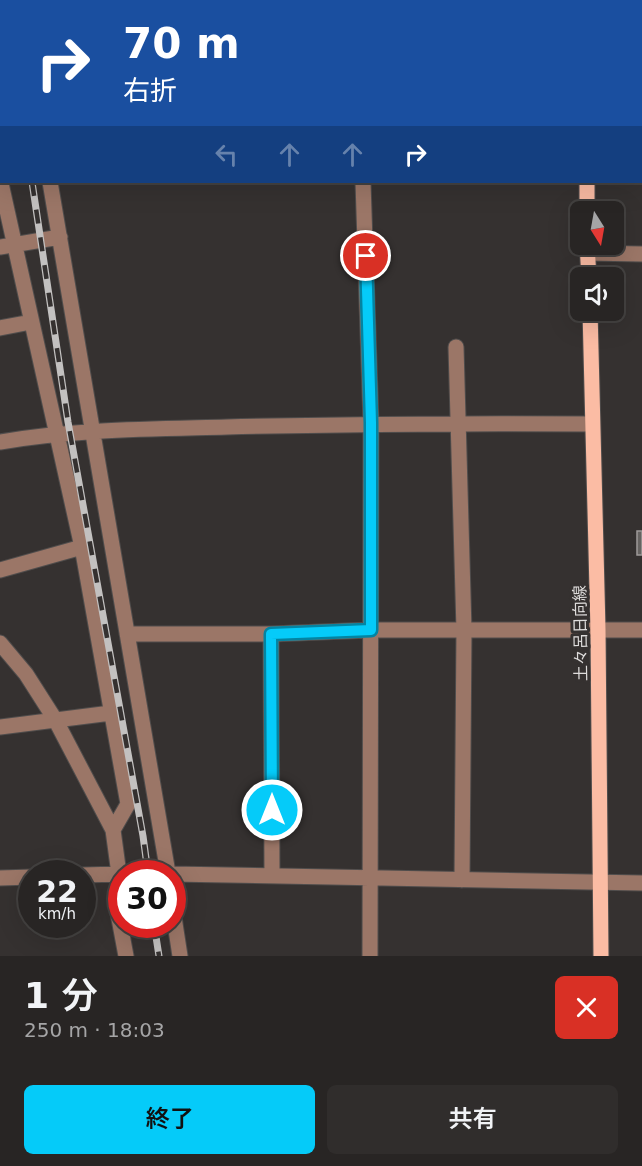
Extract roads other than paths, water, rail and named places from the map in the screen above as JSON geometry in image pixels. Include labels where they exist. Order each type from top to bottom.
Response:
[{"type":"main road","points":[[587,183],[587,201]]},
{"type":"main road","name":"土々呂日向線","points":[[590,321],[598,630],[600,956]]},
{"type":"street","points":[[1,183],[7,246],[31,322],[82,547],[128,804],[113,830]]},
{"type":"street","points":[[50,183],[166,860]]},
{"type":"street","points":[[363,183],[371,423],[372,878],[370,956]]},
{"type":"street","points":[[7,246],[60,237]]},
{"type":"street","points":[[624,252],[642,254]]},
{"type":"street","points":[[0,328],[31,322]]},
{"type":"street","points":[[456,347],[456,423],[464,630],[462,880]]},
{"type":"street","points":[[0,442],[55,433],[93,431],[371,423],[592,424]]},
{"type":"street","points":[[0,570],[82,547]]},
{"type":"street","points":[[127,634],[271,634],[371,630],[642,630]]},
{"type":"street","points":[[271,634],[272,876]]},
{"type":"street","points":[[0,643],[26,674],[56,721],[113,830],[118,860]]},
{"type":"street","points":[[0,728],[111,713]]},
{"type":"street","points":[[186,874],[642,883]]},
{"type":"street","points":[[0,878],[18,877]]},
{"type":"street","points":[[123,938],[126,956]]},
{"type":"street","points":[[177,938],[180,956]]},
{"type":"railway","points":[[32,183],[68,422],[146,860]]},
{"type":"railway","points":[[156,938],[159,956]]}]
